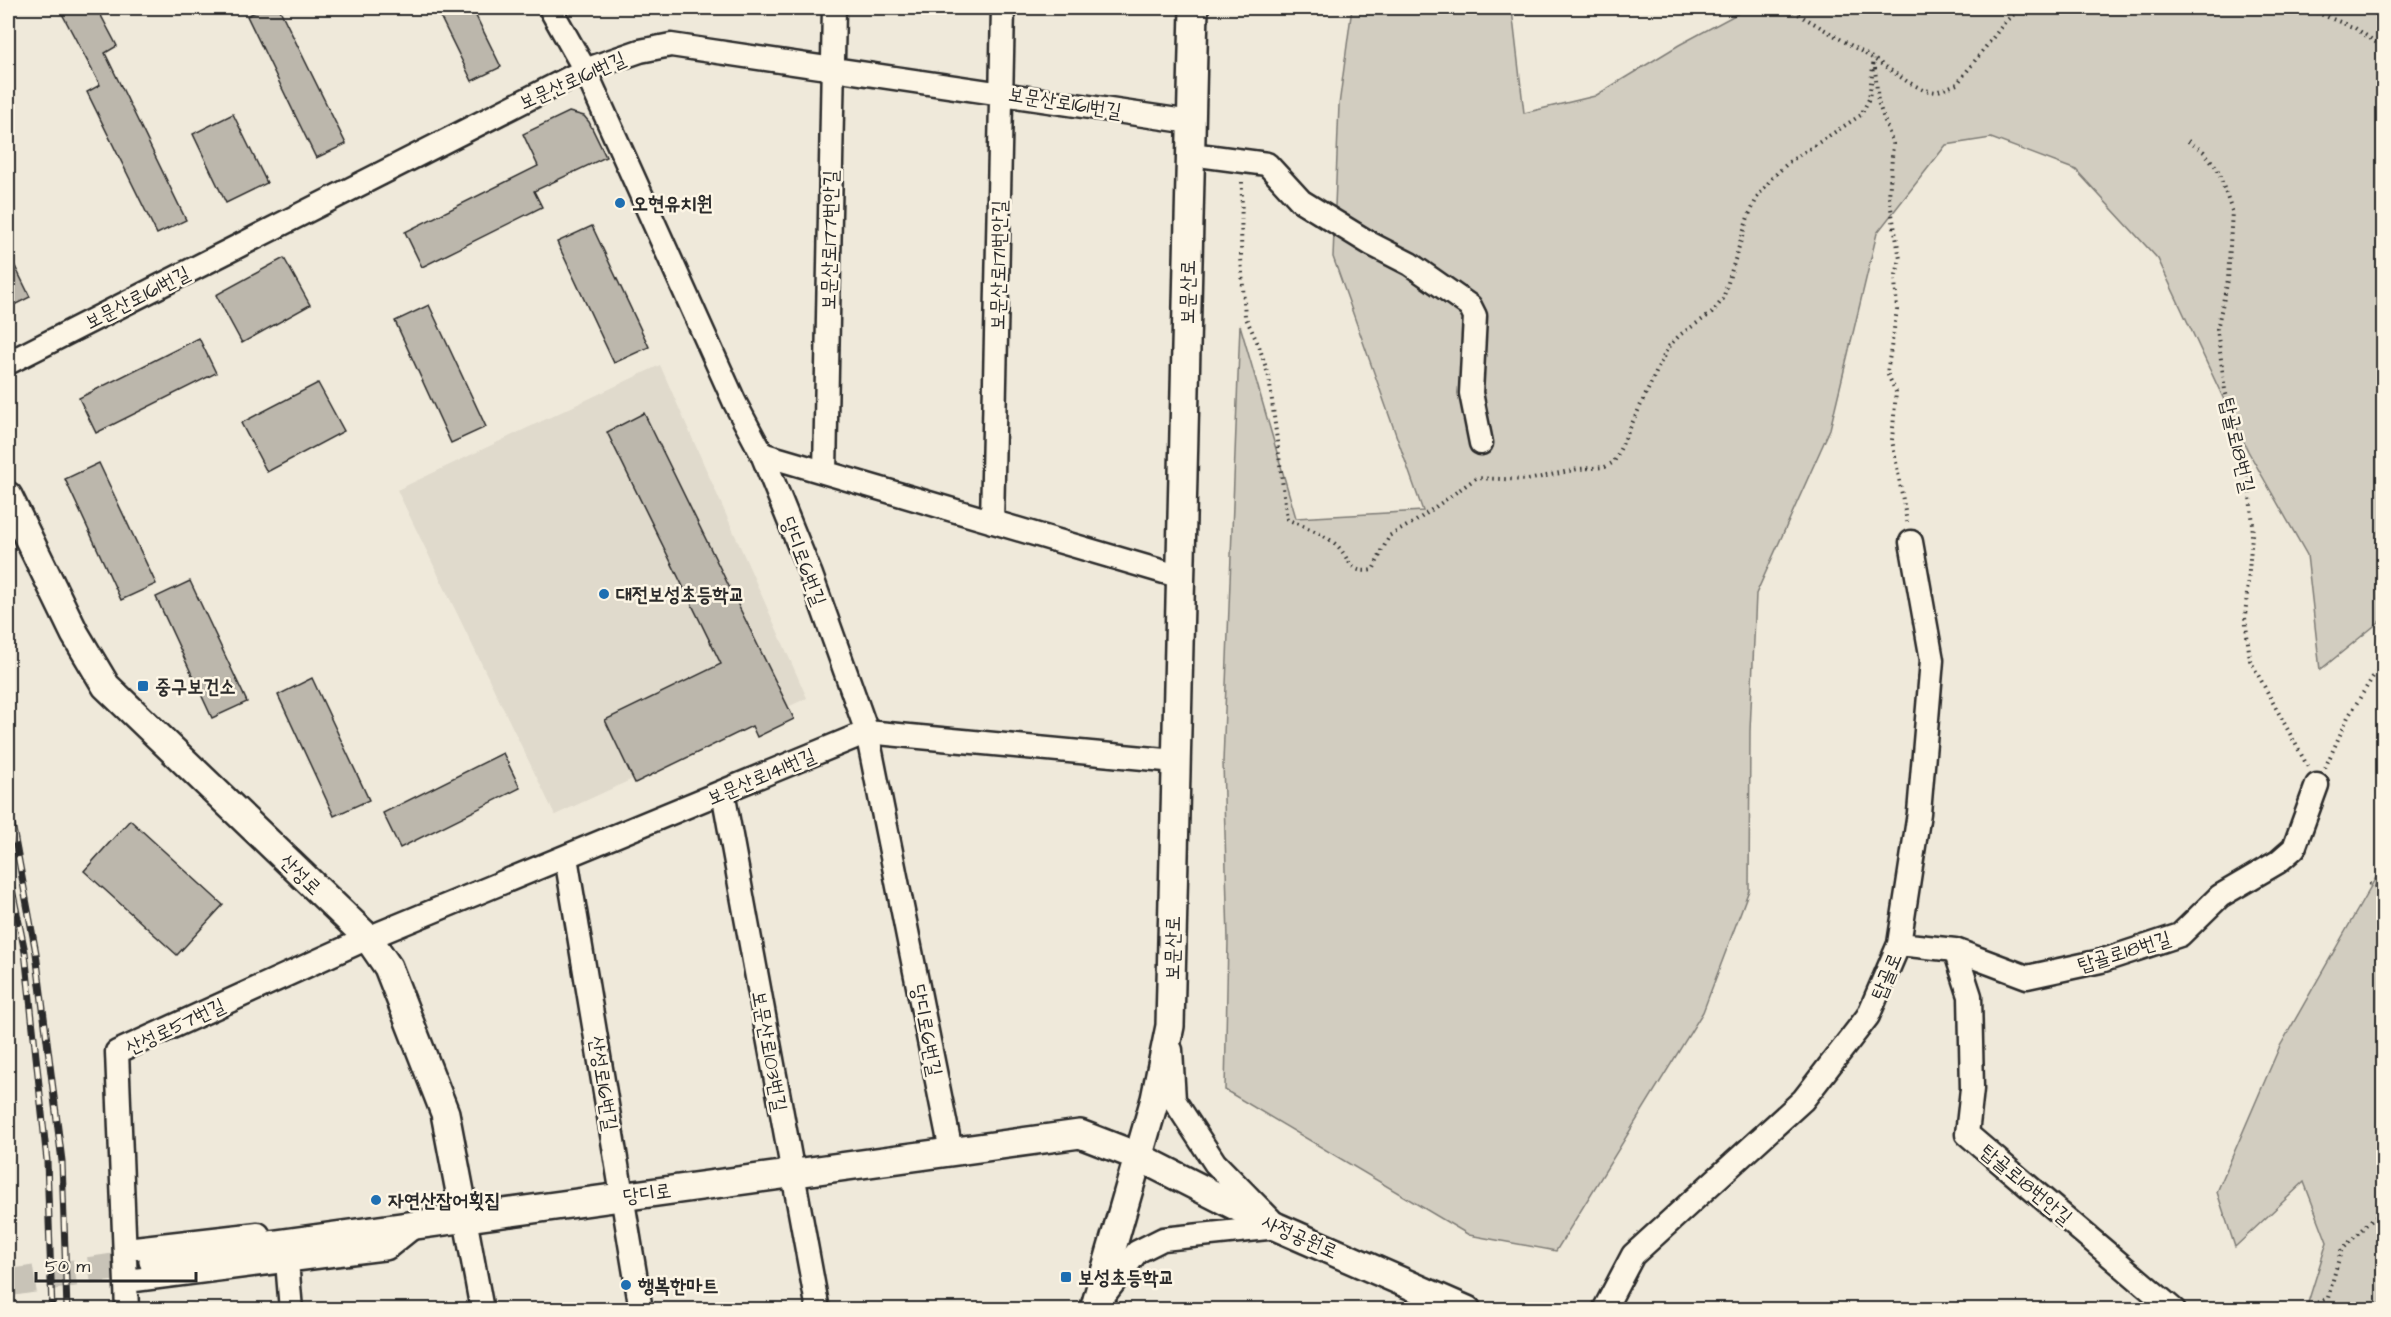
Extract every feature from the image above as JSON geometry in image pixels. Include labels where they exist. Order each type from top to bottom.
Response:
[{"type":"main road","name":"보문산로","points":[[1094,1309],[1155,1099],[1170,1026],[1194,8]]},
{"type":"main road","name":"산성로","points":[[8,496],[75,634],[106,687],[368,938],[388,967],[445,1113],[465,1218]]},
{"type":"main road","name":"당디로","points":[[153,1261],[1080,1134],[1137,1156]]},
{"type":"main road","name":"사정공원로","points":[[1137,1156],[1277,1227],[1467,1310]]},
{"type":"street","name":"당디로6번길","points":[[550,8],[585,70],[735,403],[762,454],[811,575],[867,732],[951,1151]]},
{"type":"street","name":"보문산로177번안길","points":[[825,472],[834,8]]},
{"type":"street","name":"보문산로171번안길","points":[[992,522],[1003,8]]},
{"type":"street","name":"보문산로161번길","points":[[8,363],[585,70],[640,51],[671,45],[1001,92],[1191,122]]},
{"type":"street","points":[[1191,154],[1267,164],[1301,201],[1371,244],[1410,264],[1470,306],[1475,316],[1471,393],[1481,443]]},
{"type":"street","points":[[762,454],[1181,577]]},
{"type":"street","name":"탑골로","points":[[1604,1310],[1633,1255],[1803,1100],[1868,1016],[1899,945],[1920,813],[1932,660],[1911,542]]},
{"type":"street","name":"보문산로141번길","points":[[368,938],[867,732],[1176,761]]},
{"type":"street","name":"탑골로18번길","points":[[1899,945],[1955,950],[2027,977],[2101,961],[2180,935],[2220,896],[2278,862],[2294,848],[2317,785]]},
{"type":"street","name":"보문산로103번길","points":[[723,792],[818,1310]]},
{"type":"street","name":"산성로16번길","points":[[566,857],[641,1310]]},
{"type":"street","name":"산성로57번길","points":[[127,1310],[117,1052],[368,938]]},
{"type":"street","name":"탑골로18번안길","points":[[1955,950],[1970,996],[1972,1089],[1967,1134],[2174,1310]]},
{"type":"street","points":[[1170,1026],[1174,1100],[1215,1163],[1277,1227]]},
{"type":"street","name":"산성로","points":[[465,1218],[483,1310]]},
{"type":"street","points":[[126,1249],[383,1219],[417,1224]]},
{"type":"street","points":[[127,1281],[387,1248],[417,1224]]},
{"type":"street","points":[[1094,1309],[1137,1252],[1163,1239],[1277,1227]]},
{"type":"street","points":[[287,1261],[291,1310]]},
{"type":"path","points":[[1788,8],[1924,90],[1935,92],[1950,88],[1966,75],[2004,22],[2021,8]]},
{"type":"path","points":[[2305,8],[2355,28],[2384,48]]},
{"type":"path","points":[[1244,161],[1241,258],[1245,316],[1259,346],[1269,377],[1287,519],[1335,543],[1353,567],[1361,572],[1373,570],[1389,536],[1416,521],[1476,478],[1528,480],[1578,469],[1605,467],[1614,462],[1668,347],[1681,334],[1712,313],[1723,299],[1748,217],[1758,196],[1789,162],[1861,115],[1869,99],[1874,58]]},
{"type":"path","points":[[1874,58],[1878,102],[1893,144],[1889,197],[1900,259],[1895,279],[1897,310],[1887,373],[1896,392],[1892,440],[1911,542]]},
{"type":"path","name":"탑골로18번길","points":[[2188,141],[2204,152],[2217,168],[2232,211],[2228,280],[2217,329],[2225,390],[2247,470],[2253,524],[2252,565],[2245,617],[2250,660],[2317,785]]},
{"type":"path","points":[[2317,785],[2348,717],[2384,659]]},
{"type":"path","points":[[2369,884],[2384,888]]},
{"type":"path","points":[[2301,1310],[2328,1298],[2342,1251],[2366,1225],[2384,1212]]},
{"type":"shaded area","points":[[1352,8],[1518,8],[1512,10],[1524,113],[1595,96],[1679,45],[1748,8],[2383,8],[2384,618],[2320,670],[2307,555],[2248,451],[2158,259],[2076,170],[1991,138],[1946,145],[1877,233],[1830,429],[1756,594],[1750,731],[1749,890],[1703,1012],[1556,1251],[1469,1235],[1225,1090],[1228,940],[1223,762],[1240,325],[1296,518],[1423,511],[1333,257],[1339,105]]},
{"type":"shaded area","name":"대전보성초등학교","points":[[660,365],[807,698],[555,815],[397,490]]},
{"type":"shaded area","points":[[2383,865],[2383,1309],[2306,1309],[2327,1242],[2304,1182],[2235,1247],[2217,1192],[2279,1048]]},
{"type":"building","points":[[59,8],[97,8],[117,46],[105,53],[186,220],[157,234],[87,92],[100,85]]},
{"type":"building","points":[[263,8],[279,8],[346,144],[316,158],[247,16]]},
{"type":"building","points":[[436,8],[472,8],[501,67],[472,81]]},
{"type":"building","points":[[569,112],[584,116],[589,122],[606,157],[534,191],[542,207],[422,267],[405,232],[538,166],[523,134]]},
{"type":"building","points":[[233,114],[267,183],[226,203],[193,134]]},
{"type":"building","points":[[592,226],[649,347],[614,363],[557,242]]},
{"type":"building","points":[[8,252],[30,297],[8,308]]},
{"type":"building","points":[[284,258],[310,305],[242,343],[216,295]]},
{"type":"building","points":[[429,305],[486,427],[451,443],[395,321]]},
{"type":"building","points":[[199,338],[216,373],[96,433],[79,398]]},
{"type":"building","points":[[318,383],[344,431],[267,472],[241,423]]},
{"type":"building","points":[[644,413],[794,719],[757,737],[752,726],[635,783],[605,720],[721,664],[607,432]]},
{"type":"building","points":[[99,463],[156,584],[121,600],[65,479]]},
{"type":"building","points":[[190,581],[247,702],[212,718],[156,597]]},
{"type":"building","points":[[312,678],[369,800],[334,816],[278,695]]},
{"type":"building","points":[[503,753],[520,788],[400,848],[383,813]]},
{"type":"building","points":[[130,820],[223,905],[177,955],[84,871]]},
{"type":"tunnel","points":[[8,1283],[153,1261]]},
{"type":"railway","points":[[8,802],[36,953],[62,1161],[67,1310]]},
{"type":"railway","points":[[8,870],[25,952],[47,1161],[52,1310]]},
{"type":"place","name":"오현유치원","points":[[620,203]]},
{"type":"place","name":"대전보성초등학교","points":[[604,594]]},
{"type":"place","name":"중구보건소","points":[[143,686]]},
{"type":"place","name":"자연산잡어횟집","points":[[376,1200]]},
{"type":"place","name":"보성초등학교","points":[[1066,1277]]},
{"type":"place","name":"행복한마트","points":[[626,1285]]}]
